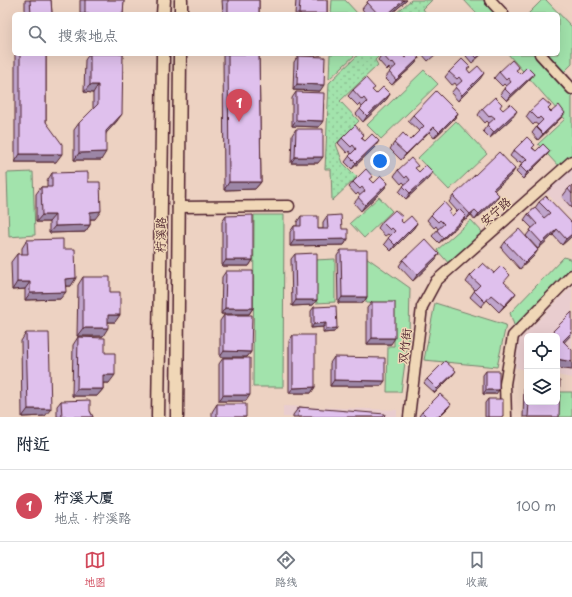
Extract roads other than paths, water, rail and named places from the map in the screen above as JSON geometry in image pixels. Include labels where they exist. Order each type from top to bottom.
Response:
[{"type":"main road","points":[[164,0],[164,12]]},
{"type":"main road","points":[[181,0],[181,12]]},
{"type":"main road","name":"柠溪路","points":[[158,417],[163,56]]},
{"type":"main road","name":"柠溪路","points":[[177,417],[180,56]]},
{"type":"street","points":[[490,0],[501,12]]},
{"type":"street","points":[[542,56],[572,89]]},
{"type":"street","name":"安宁路","points":[[436,281],[572,160]]},
{"type":"street","points":[[178,207],[289,206]]},
{"type":"street","points":[[506,417],[505,384],[513,336],[572,275]]},
{"type":"street","name":"双竹街","points":[[409,417],[422,307],[436,281]]},
{"type":"place","name":"柠溪大厦","points":[[239,122]]}]
